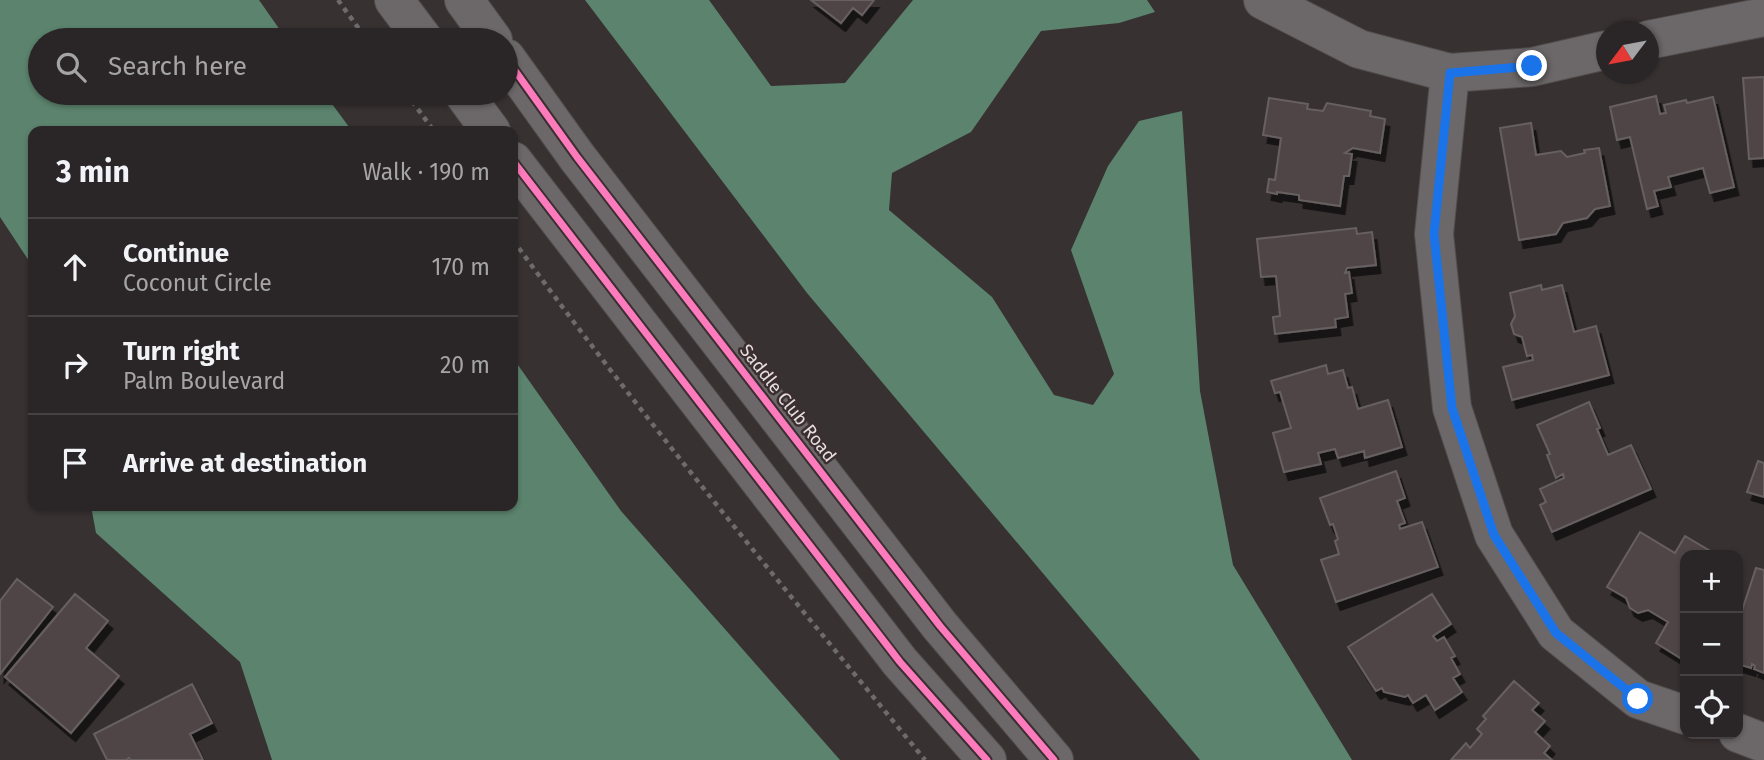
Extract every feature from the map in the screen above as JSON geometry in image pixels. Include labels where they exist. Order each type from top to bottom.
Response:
[{"type":"street","points":[[394,0],[415,28]]},
{"type":"street","points":[[464,0],[484,28]]},
{"type":"street","points":[[1263,0],[1360,49],[1450,73],[1532,66],[1596,52]]},
{"type":"street","points":[[1659,38],[1764,17]]},
{"type":"street","points":[[1450,73],[1434,234],[1452,408],[1494,535],[1556,633],[1638,699],[1680,713]]},
{"type":"street","name":"Saddle Club Road","points":[[518,75],[577,157],[940,626],[1054,760]]},
{"type":"street","points":[[472,105],[487,126]]},
{"type":"street","points":[[518,167],[900,662],[987,760]]},
{"type":"street","points":[[900,662],[940,626]]},
{"type":"street","points":[[1743,735],[1764,743]]},
{"type":"path","points":[[338,0],[358,28]]},
{"type":"path","points":[[415,105],[430,126]]},
{"type":"path","points":[[518,247],[683,464],[925,760]]},
{"type":"shaded area","points":[[0,0],[259,0],[279,28],[28,28],[28,105],[333,105],[348,126],[28,126],[28,259],[0,217]]},
{"type":"shaded area","points":[[585,0],[709,0],[771,86],[845,83],[913,0],[1147,0],[1155,12],[1119,23],[1041,31],[971,132],[892,173],[889,210],[992,297],[1054,395],[1093,405],[1114,374],[1071,250],[1108,166],[1139,121],[1182,111],[1200,391],[1233,565],[1352,760],[1200,760],[807,293]]},
{"type":"shaded area","points":[[518,365],[621,511],[840,760],[272,760],[240,662],[96,533],[92,511],[518,511]]},
{"type":"building","points":[[811,0],[874,0],[862,15],[853,8],[841,23]]},
{"type":"building","points":[[1764,77],[1764,158],[1749,159],[1743,78]]},
{"type":"building","points":[[1656,96],[1660,114],[1666,113],[1664,105],[1713,97],[1734,187],[1710,193],[1703,168],[1668,177],[1671,187],[1654,191],[1658,206],[1647,209],[1630,137],[1617,140],[1610,107]]},
{"type":"building","points":[[1269,98],[1308,104],[1307,109],[1323,111],[1327,103],[1371,111],[1370,116],[1385,119],[1380,153],[1353,148],[1345,153],[1352,154],[1349,176],[1344,176],[1340,206],[1299,200],[1299,195],[1267,192],[1269,179],[1275,180],[1281,138],[1263,135]]},
{"type":"building","points":[[1531,123],[1536,155],[1561,151],[1567,157],[1585,153],[1584,150],[1599,148],[1610,206],[1595,209],[1587,218],[1563,223],[1556,234],[1519,240],[1500,128]]},
{"type":"building","points":[[1356,228],[1357,234],[1372,232],[1376,265],[1347,268],[1345,273],[1349,272],[1352,293],[1345,294],[1348,317],[1335,319],[1336,327],[1275,334],[1273,317],[1280,316],[1276,276],[1261,277],[1257,239]]},
{"type":"building","points":[[1541,285],[1542,290],[1562,285],[1574,332],[1596,326],[1609,375],[1512,400],[1503,367],[1533,360],[1532,355],[1527,356],[1522,337],[1514,334],[1511,324],[1515,316],[1510,293]]},
{"type":"building","points":[[1326,365],[1328,374],[1343,370],[1348,388],[1352,387],[1358,409],[1388,400],[1402,447],[1365,458],[1364,451],[1338,458],[1335,449],[1318,453],[1321,464],[1284,472],[1273,433],[1291,428],[1280,392],[1275,393],[1271,381]]},
{"type":"building","points":[[1589,402],[1608,455],[1631,445],[1651,489],[1552,532],[1540,505],[1546,502],[1540,489],[1564,478],[1563,474],[1556,478],[1547,455],[1550,454],[1537,425]]},
{"type":"building","points":[[1758,461],[1764,463],[1764,497],[1747,492]]},
{"type":"building","points":[[1396,471],[1405,498],[1397,501],[1405,523],[1399,525],[1400,529],[1422,522],[1438,567],[1336,602],[1321,560],[1339,554],[1335,541],[1338,539],[1320,498]]},
{"type":"building","points":[[1640,532],[1675,553],[1685,536],[1709,550],[1680,550],[1680,658],[1656,643],[1668,622],[1648,610],[1638,613],[1630,608],[1626,598],[1607,587]]},
{"type":"building","points":[[1756,568],[1764,570],[1764,673],[1754,669],[1752,664],[1751,668],[1743,666],[1743,608]]},
{"type":"building","points":[[17,579],[53,607],[0,674],[0,601]]},
{"type":"building","points":[[75,594],[108,621],[86,648],[119,676],[71,733],[5,677]]},
{"type":"building","points":[[1432,594],[1451,624],[1433,636],[1437,641],[1444,637],[1455,656],[1451,658],[1460,674],[1453,678],[1462,692],[1435,710],[1426,695],[1413,703],[1408,695],[1405,697],[1384,692],[1382,688],[1376,691],[1348,647]]},
{"type":"building","points":[[1514,681],[1539,703],[1532,710],[1545,721],[1535,732],[1550,746],[1544,753],[1552,760],[1451,760],[1466,743],[1470,748],[1482,734],[1477,729],[1486,719],[1483,716]]},
{"type":"building","points":[[192,684],[212,723],[190,734],[203,760],[107,760],[94,734]]},
{"type":"cycle path","points":[[518,75],[577,157],[940,626],[1054,760]]},
{"type":"cycle path","points":[[518,167],[900,662],[987,760]]},
{"type":"route","points":[[1532,66],[1450,73],[1434,234],[1452,408],[1494,535],[1556,633],[1638,699]]}]
